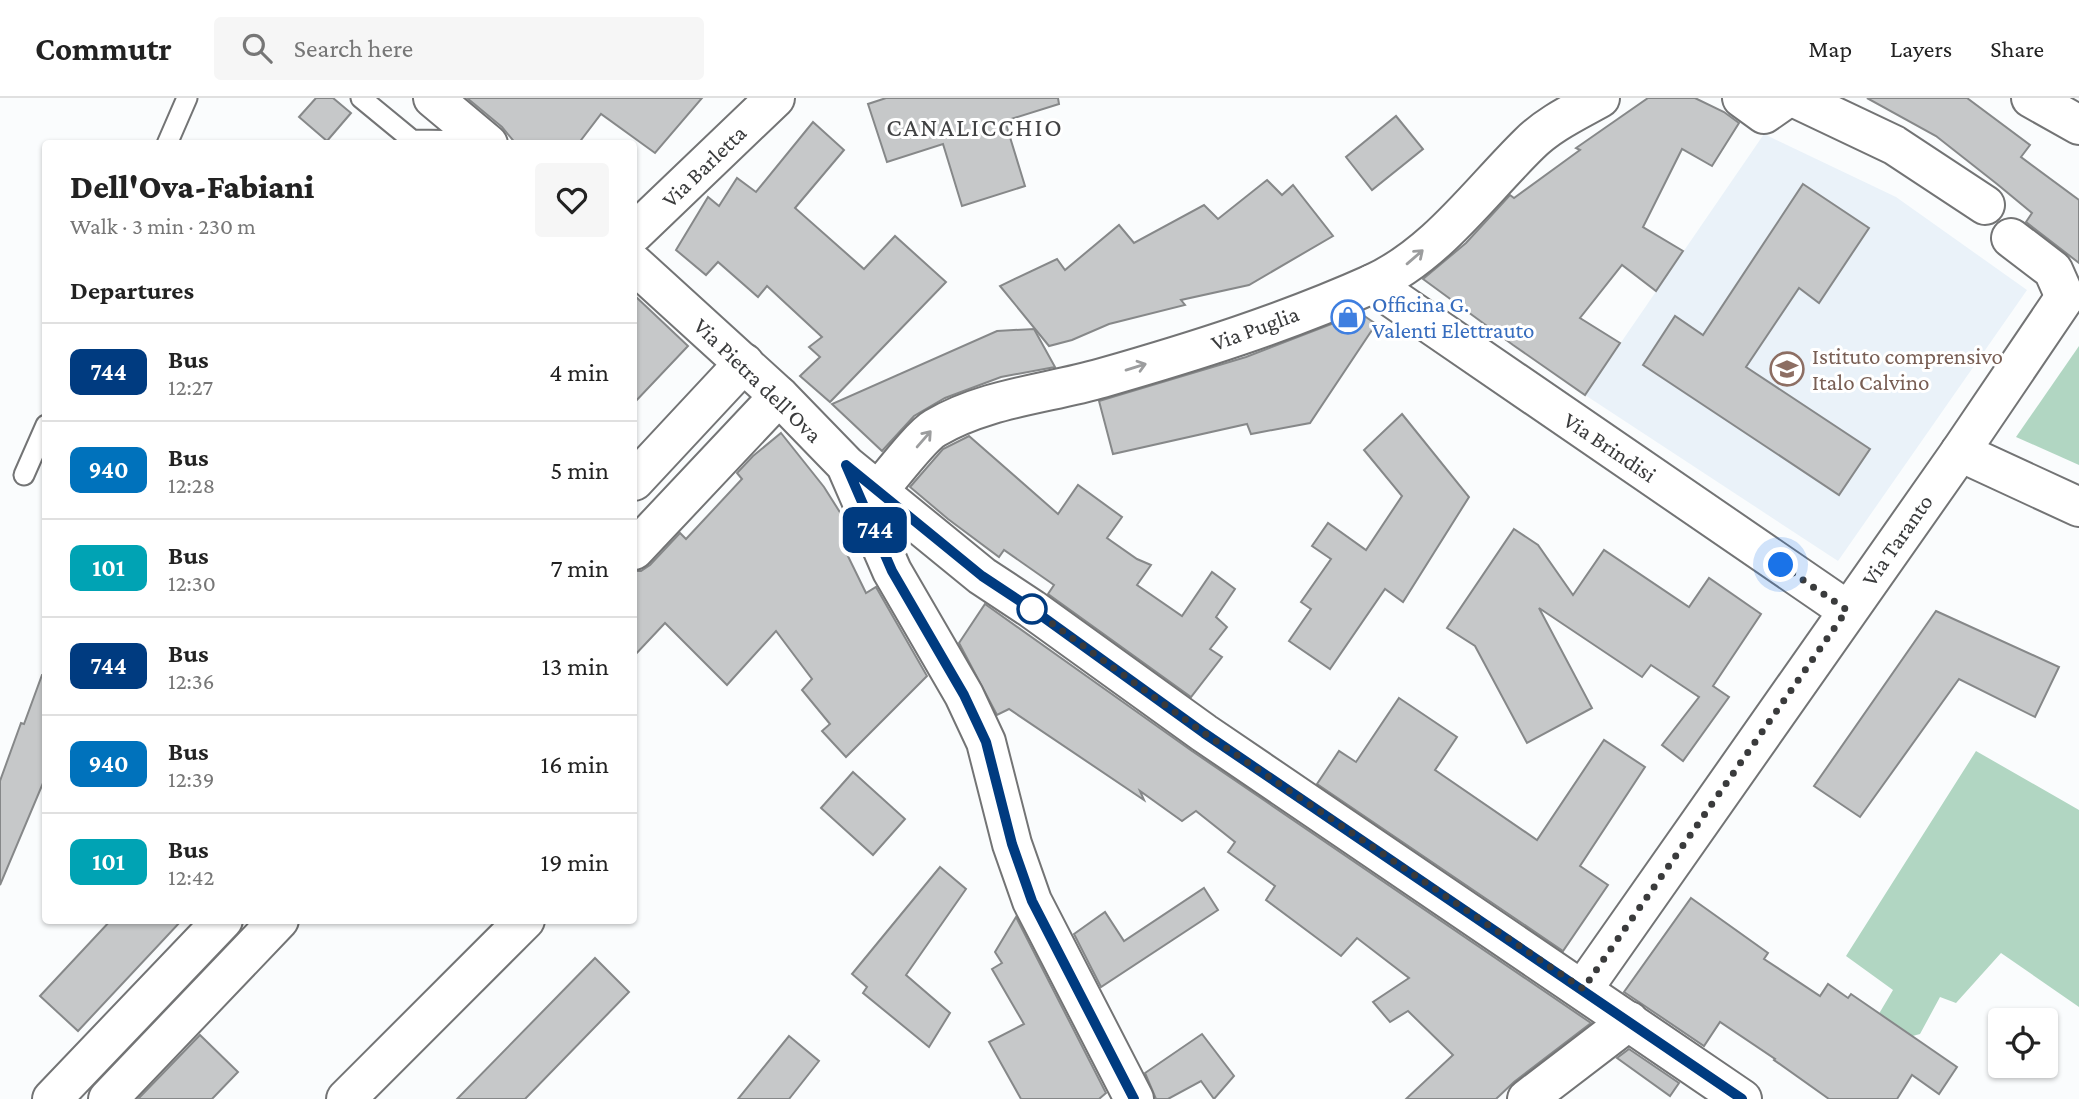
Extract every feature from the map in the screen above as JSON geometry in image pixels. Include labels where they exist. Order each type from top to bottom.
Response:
[{"type":"street","points":[[433,98],[485,140]]},
{"type":"street","name":"Via Barletta","points":[[637,230],[775,98]]},
{"type":"street","name":"Via Puglia","points":[[878,491],[932,429],[976,408],[1100,379],[1250,332],[1372,284],[1403,268],[1475,201],[1549,126],[1600,98]]},
{"type":"street","points":[[1742,98],[1764,114],[1787,98]]},
{"type":"street","points":[[1795,98],[1894,145],[1985,205]]},
{"type":"street","points":[[2031,98],[2079,125]]},
{"type":"street","points":[[2011,238],[2053,270],[2072,297]]},
{"type":"street","name":"Via Pietra dell'Ova","points":[[637,267],[744,363],[846,465],[982,576],[1204,733],[1742,1099]]},
{"type":"street","name":"Via Brindisi","points":[[1372,284],[1847,610]]},
{"type":"street","name":"Via Taranto","points":[[1583,989],[1847,610],[2072,297]]},
{"type":"street","points":[[637,478],[744,363]]},
{"type":"street","points":[[637,547],[779,397]]},
{"type":"street","points":[[1960,452],[2079,507]]},
{"type":"street","points":[[846,465],[888,561],[964,695],[986,742],[1012,844],[1032,901],[1132,1098]]},
{"type":"street","points":[[888,561],[895,533],[904,527],[919,525]]},
{"type":"street","points":[[52,1099],[219,924]]},
{"type":"street","points":[[108,1099],[275,924]]},
{"type":"street","points":[[346,1099],[521,924]]},
{"type":"street","points":[[1527,1099],[1629,1021]]},
{"type":"lane","points":[[169,140],[187,98]]},
{"type":"lane","points":[[360,98],[412,140]]},
{"type":"lane","points":[[24,475],[42,434]]},
{"type":"shaded area","name":"Istituto comprensivo Italo Calvino","points":[[1764,134],[1896,197],[2027,290],[1838,561],[1585,395]]},
{"type":"green space","points":[[2079,346],[2079,465],[2016,437]]},
{"type":"green space","points":[[1976,751],[2079,810],[2079,1007],[2001,953],[1956,1003],[1940,997],[1920,1034],[1857,1051],[1893,990],[1846,956]]},
{"type":"building","points":[[316,98],[333,98],[351,113],[328,140],[299,117]]},
{"type":"building","points":[[467,98],[702,98],[655,153],[601,114],[581,140],[513,140],[502,127]]},
{"type":"building","points":[[886,98],[1058,98],[1059,104],[1005,121],[1025,186],[962,206],[943,144],[887,162],[868,104]]},
{"type":"building","points":[[1648,98],[1695,98],[1724,112],[1739,123],[1712,166],[1682,149],[1643,227],[1683,251],[1656,291],[1622,265],[1580,318],[1620,343],[1585,395],[1423,279],[1466,243],[1510,195],[1514,198],[1580,150],[1576,148]]},
{"type":"building","points":[[1867,98],[1967,98],[2030,145],[2021,157],[2079,200],[2079,263],[2026,222],[2032,213],[1936,136]]},
{"type":"building","points":[[1396,116],[1423,149],[1372,190],[1346,157]]},
{"type":"building","points":[[813,122],[844,150],[795,208],[864,269],[895,236],[946,282],[830,402],[800,376],[820,357],[809,347],[822,337],[767,286],[758,297],[718,262],[706,275],[676,250],[708,197],[719,206],[737,178],[756,192]]},
{"type":"building","points":[[1267,180],[1282,195],[1293,185],[1333,236],[1249,285],[1181,300],[1185,305],[1109,324],[1072,340],[1049,346],[1000,286],[1057,259],[1065,270],[1119,225],[1134,243],[1204,205],[1218,219]]},
{"type":"building","points":[[1803,184],[1869,228],[1819,303],[1799,288],[1746,367],[1870,449],[1839,495],[1643,365],[1675,316],[1703,335]]},
{"type":"building","points":[[637,298],[688,346],[637,400]]},
{"type":"building","points":[[1360,313],[1376,324],[1310,423],[1251,434],[1247,424],[1113,454],[1099,401],[1246,357]]},
{"type":"building","points":[[1034,329],[1055,367],[1001,377],[945,398],[914,416],[882,451],[832,404],[997,331]]},
{"type":"building","points":[[1402,414],[1469,497],[1403,602],[1385,589],[1330,669],[1289,641],[1311,609],[1301,602],[1331,559],[1312,546],[1328,523],[1366,550],[1402,496],[1364,450]]},
{"type":"building","points":[[781,433],[824,487],[854,537],[843,546],[866,593],[876,587],[927,676],[846,757],[822,731],[830,724],[802,690],[812,679],[776,631],[727,685],[665,623],[637,653],[637,571],[650,565],[680,533],[686,539],[742,479],[737,473]]},
{"type":"building","points":[[969,436],[1058,514],[1078,485],[1122,517],[1107,538],[1137,559],[1151,565],[1137,585],[1182,616],[1212,572],[1235,589],[1216,617],[1227,627],[1210,649],[1222,657],[1191,697],[1048,594],[1054,585],[1004,550],[999,557],[910,487],[943,449]]},
{"type":"building","points":[[1514,529],[1538,545],[1573,595],[1604,550],[1689,607],[1709,578],[1761,614],[1713,686],[1729,697],[1683,761],[1662,745],[1699,697],[1651,665],[1642,677],[1539,608],[1592,708],[1527,743],[1475,646],[1447,628]]},
{"type":"building","points":[[985,604],[1192,751],[1591,1023],[1496,1099],[1406,1099],[1453,1055],[1408,1011],[1390,1022],[1373,1002],[1409,978],[1357,938],[1341,956],[1266,900],[1275,886],[1228,852],[1235,842],[1196,811],[1182,821],[1140,791],[1144,800],[1009,709],[997,715],[959,643]]},
{"type":"building","points":[[1936,611],[2059,667],[2035,717],[1959,679],[1860,817],[1814,786]]},
{"type":"building","points":[[42,675],[42,785],[0,885],[0,781],[21,723],[24,724]]},
{"type":"building","points":[[1399,698],[1457,737],[1435,770],[1537,840],[1604,740],[1645,767],[1580,866],[1608,885],[1563,951],[1317,784],[1339,751],[1356,762]]},
{"type":"building","points":[[853,772],[905,819],[873,855],[821,808]]},
{"type":"building","points":[[940,867],[966,889],[906,975],[950,1013],[929,1047],[863,993],[867,987],[852,974]]},
{"type":"building","points":[[1204,888],[1218,910],[1101,987],[1074,934],[1105,912],[1124,941]]},
{"type":"building","points":[[1691,898],[1768,953],[1764,959],[1820,996],[1828,984],[1848,998],[1851,994],[1957,1067],[1939,1094],[1912,1075],[1897,1099],[1829,1099],[1720,1022],[1704,1046],[1624,992]]},
{"type":"building","points":[[1016,917],[1106,1093],[1099,1099],[1021,1099],[989,1042],[1024,1024],[992,969],[1002,963],[995,952]]},
{"type":"building","points":[[107,924],[178,924],[78,1031],[40,996]]},
{"type":"building","points":[[595,958],[629,992],[525,1099],[457,1099]]},
{"type":"building","points":[[1202,1034],[1234,1076],[1214,1099],[1201,1081],[1168,1099],[1156,1099],[1145,1073]]},
{"type":"building","points":[[200,1035],[238,1072],[212,1099],[138,1099]]},
{"type":"building","points":[[789,1036],[819,1061],[789,1099],[738,1099]]},
{"type":"building","points":[[1629,1049],[1679,1083],[1670,1096],[1617,1058]]},
{"type":"bus line","name":"744","points":[[1134,1099],[1032,901],[1012,844],[986,742],[964,695],[892,571],[846,465],[982,576],[1204,733],[1742,1099]]},
{"type":"place","name":"Officina G. Valenti Elettrauto","points":[[1348,317]]},
{"type":"place","name":"Istituto comprensivo Italo Calvino","points":[[1787,369]]},
{"type":"district","name":"CANALICCHIO","points":[[975,127]]},
{"type":"route","points":[[1032,609],[1204,733],[1583,989],[1847,610],[1781,565]]}]
